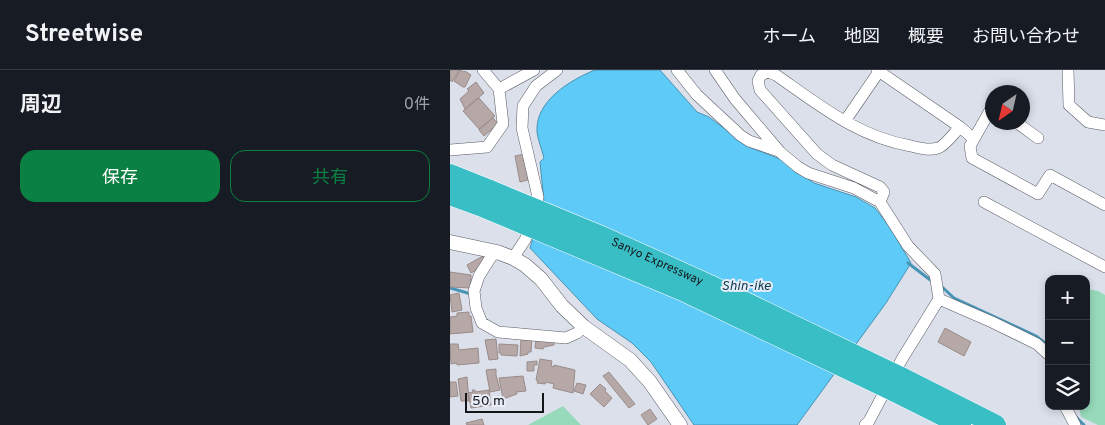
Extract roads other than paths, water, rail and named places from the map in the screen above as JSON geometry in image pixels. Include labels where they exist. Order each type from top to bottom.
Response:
[{"type":"highway","name":"Sanyo Expressway","points":[[450,174],[487,199],[585,249],[996,425]]},
{"type":"highway","name":"Sanyo Expressway","points":[[450,196],[487,199]]},
{"type":"highway","name":"Sanyo Expressway","points":[[897,384],[961,425]]},
{"type":"street","points":[[450,150],[487,147],[503,124],[499,89],[483,70]]},
{"type":"street","points":[[499,89],[534,70]]},
{"type":"street","points":[[513,258],[525,240],[535,218],[538,197],[522,128],[523,106],[536,86],[557,70]]},
{"type":"street","points":[[677,70],[697,95],[740,135],[749,141],[780,152]]},
{"type":"street","points":[[715,70],[735,99],[780,152],[808,173],[854,188],[880,202],[908,246],[935,274],[937,289],[902,359],[869,421],[865,425]]},
{"type":"street","points":[[1068,70],[1069,105],[1088,122],[1105,125]]},
{"type":"street","points":[[845,121],[879,71],[974,139]]},
{"type":"street","points":[[880,202],[884,192],[880,187],[832,165],[817,154],[760,90],[758,81],[761,75],[768,72],[776,75],[867,134],[901,144],[928,149],[939,148],[960,128]]},
{"type":"street","points":[[985,119],[970,146],[972,158],[1038,194],[1050,175],[1105,205]]},
{"type":"street","points":[[1027,130],[1038,138]]},
{"type":"street","points":[[984,202],[1105,267]]},
{"type":"street","points":[[450,242],[497,252],[513,258],[541,279],[562,306],[584,327],[630,360],[650,382],[680,425]]},
{"type":"street","points":[[497,252],[491,257],[479,276],[474,293],[476,308],[482,323],[498,332],[566,338],[584,327]]},
{"type":"street","points":[[937,289],[992,322],[1036,344],[1045,352]]},
{"type":"street","points":[[1067,410],[1075,425]]},
{"type":"water","name":"Shin-ike","points":[[595,70],[660,70],[697,112],[709,117],[749,147],[780,159],[814,183],[856,197],[875,208],[889,226],[911,263],[886,303],[797,425],[694,425],[651,362],[632,343],[597,319],[530,248],[544,201],[540,162],[544,158],[537,132],[538,121],[548,101],[556,93],[585,74]]},
{"type":"waterway","points":[[908,263],[933,282]]},
{"type":"waterway","points":[[941,286],[954,298],[1036,336],[1045,343]]},
{"type":"waterway","points":[[450,288],[471,294]]},
{"type":"waterway","points":[[1075,416],[1084,425]]}]
